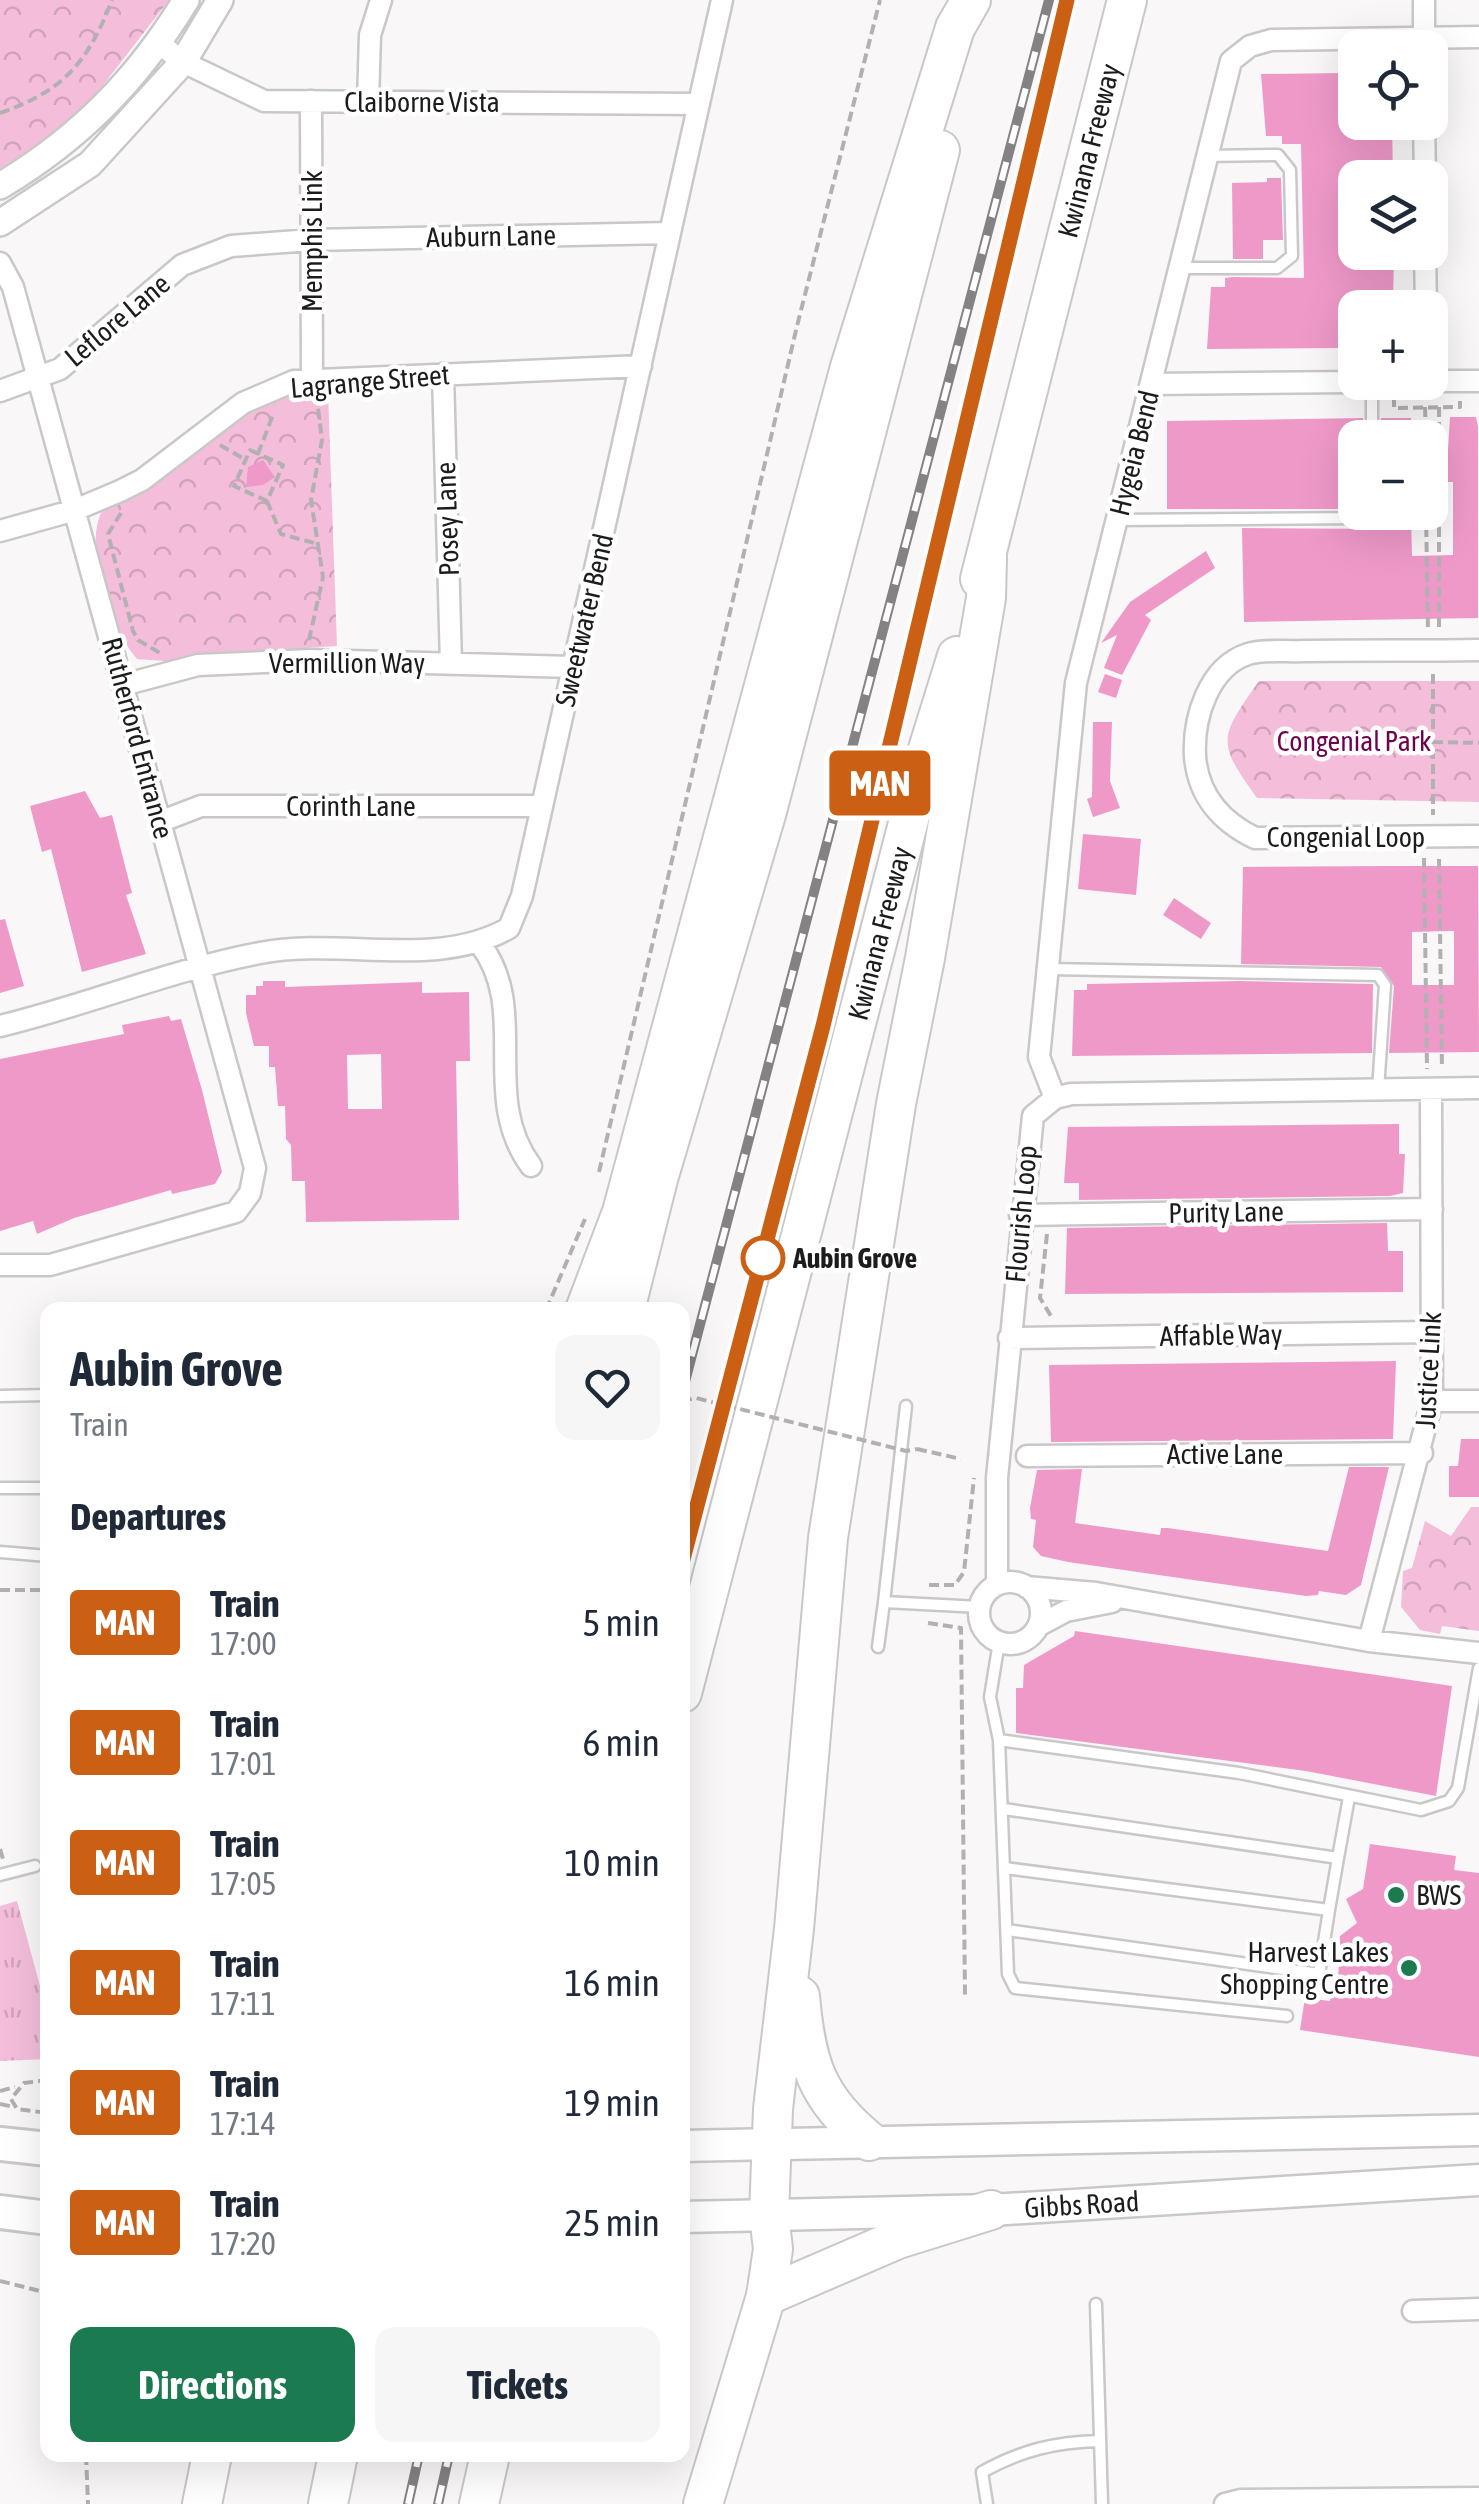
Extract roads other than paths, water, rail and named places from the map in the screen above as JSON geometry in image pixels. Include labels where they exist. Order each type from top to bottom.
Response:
[{"type":"highway","points":[[588,1302],[622,1212],[850,367],[955,28],[974,0]]},
{"type":"highway","points":[[626,1302],[826,591],[974,0]]},
{"type":"highway","name":"Kwinana Freeway","points":[[690,1662],[924,762],[986,558],[1127,0]]},
{"type":"highway","points":[[703,2504],[766,2296],[773,2246],[769,2214],[770,2144],[794,1929],[828,1538],[896,1104],[986,598],[986,558]]},
{"type":"highway","points":[[794,1929],[803,2031],[812,2071],[825,2100],[869,2141]]},
{"type":"highway","points":[[766,2296],[898,2239],[991,2210]]},
{"type":"highway","points":[[202,2504],[211,2462]]},
{"type":"highway","points":[[328,2504],[337,2462]]},
{"type":"highway","points":[[479,2504],[488,2462]]},
{"type":"main road","points":[[690,2146],[1479,2130]]},
{"type":"main road","points":[[0,2144],[40,2148]]},
{"type":"main road","name":"Gibbs Road","points":[[690,2217],[991,2210],[1479,2180]]},
{"type":"main road","points":[[0,2212],[40,2217]]},
{"type":"street","points":[[0,186],[88,124],[160,44],[186,0]]},
{"type":"street","points":[[0,223],[90,164],[183,62],[220,0]]},
{"type":"street","points":[[368,102],[370,35],[381,0]]},
{"type":"street","name":"Sweetwater Bend","points":[[480,944],[509,928],[522,896],[722,0]]},
{"type":"street","points":[[1424,0],[1424,30]]},
{"type":"street","name":"Hygeia Bend","points":[[1448,40],[1479,37]]},
{"type":"street","name":"Hygeia Bend","points":[[1055,1098],[1039,1056],[1074,697],[1205,156],[1231,61],[1250,46],[1271,40],[1338,41]]},
{"type":"street","name":"Claiborne Vista","points":[[160,44],[183,62],[264,101],[699,104]]},
{"type":"street","name":"Memphis Link","points":[[307,389],[311,101]]},
{"type":"street","name":"Auburn Lane","points":[[312,240],[670,233]]},
{"type":"street","name":"Leflore Lane","points":[[0,390],[60,369],[182,265],[231,246],[312,240]]},
{"type":"street","name":"Rutherford Entrance","points":[[0,263],[12,287],[75,510],[255,1168],[250,1193],[236,1212],[50,1265],[0,1265]]},
{"type":"street","name":"Lagrange Street","points":[[0,531],[75,510],[142,480],[243,403],[294,381],[307,389],[443,374],[641,366]]},
{"type":"street","name":"Posey Lane","points":[[443,374],[451,664]]},
{"type":"street","points":[[1448,381],[1479,381]]},
{"type":"street","points":[[1151,384],[1338,382]]},
{"type":"street","name":"Congenial Loop","points":[[1479,650],[1250,653],[1216,678],[1201,706],[1194,736],[1196,766],[1209,801],[1226,824],[1255,838],[1479,836]]},
{"type":"street","name":"Vermillion Way","points":[[124,685],[198,666],[310,660],[573,667]]},
{"type":"street","name":"Corinth Lane","points":[[162,821],[201,806],[542,806]]},
{"type":"street","points":[[0,1026],[262,952],[309,948],[462,949],[480,944],[495,964],[502,987],[508,1122],[531,1166]]},
{"type":"street","points":[[1055,1098],[1092,1093],[1479,1088]]},
{"type":"street","name":"Justice Link","points":[[1369,1641],[1422,1453],[1432,1401],[1431,1090]]},
{"type":"street","name":"Flourish Loop","points":[[997,1585],[994,1534],[1028,1132],[1034,1116],[1055,1098]]},
{"type":"street","name":"Purity Lane","points":[[1020,1215],[1432,1209]]},
{"type":"street","name":"Affable Way","points":[[1009,1338],[1432,1332]]},
{"type":"street","points":[[1432,1401],[1479,1400]]},
{"type":"street","name":"Active Lane","points":[[1028,1456],[1422,1453]]},
{"type":"street","points":[[1119,1600],[1066,1610],[1038,1626],[1026,1639],[999,1642],[986,1632],[980,1607],[986,1594],[997,1585],[1012,1582],[1369,1641],[1479,1653]]},
{"type":"street","points":[[1026,1587],[1038,1600],[1038,1626]]},
{"type":"street","points":[[1413,2311],[1479,2309]]},
{"type":"street","points":[[1225,2504],[1241,2500],[1479,2498]]},
{"type":"lane","points":[[1180,268],[1276,268],[1292,256],[1290,170],[1278,156],[1205,156]]},
{"type":"lane","points":[[1117,520],[1338,518]]},
{"type":"lane","points":[[1047,969],[1378,975],[1385,986],[1378,1091]]},
{"type":"lane","points":[[0,1396],[40,1395]]},
{"type":"lane","points":[[878,1647],[906,1406]]},
{"type":"lane","points":[[0,1488],[40,1488]]},
{"type":"lane","points":[[0,1552],[40,1555]]},
{"type":"lane","points":[[884,1602],[980,1607]]},
{"type":"lane","points":[[999,1642],[990,1697],[1004,1809],[1008,1974],[1015,1988],[1287,2016]]},
{"type":"lane","points":[[998,1740],[1239,1773],[1421,1810],[1449,1801],[1458,1788],[1479,1668]]},
{"type":"lane","points":[[1007,1930],[1319,1974],[1350,1797]]},
{"type":"lane","points":[[1004,1809],[1338,1858]]},
{"type":"lane","points":[[0,1875],[36,1866]]},
{"type":"lane","points":[[1005,1868],[1329,1910]]},
{"type":"lane","points":[[1096,2304],[1102,2504]]},
{"type":"lane","points":[[988,2504],[982,2472],[1014,2454],[1057,2442],[1100,2441]]},
{"type":"railway","points":[[690,1363],[1049,0]]},
{"type":"railway","points":[[690,1532],[823,1026],[1067,0]]},
{"type":"railway","points":[[408,2504],[417,2462]]},
{"type":"railway","points":[[438,2504],[447,2462]]},
{"type":"train","name":"MAN","points":[[690,1534],[823,1026],[1067,0]]},
{"type":"place","name":"Aubin Grove","points":[[763,1258]]},
{"type":"place","name":"BWS","points":[[1396,1895]]},
{"type":"place","name":"Harvest Lakes Shopping Centre","points":[[1409,1968]]},
{"type":"park label","name":"Congenial Park","points":[[1354,741]]}]
